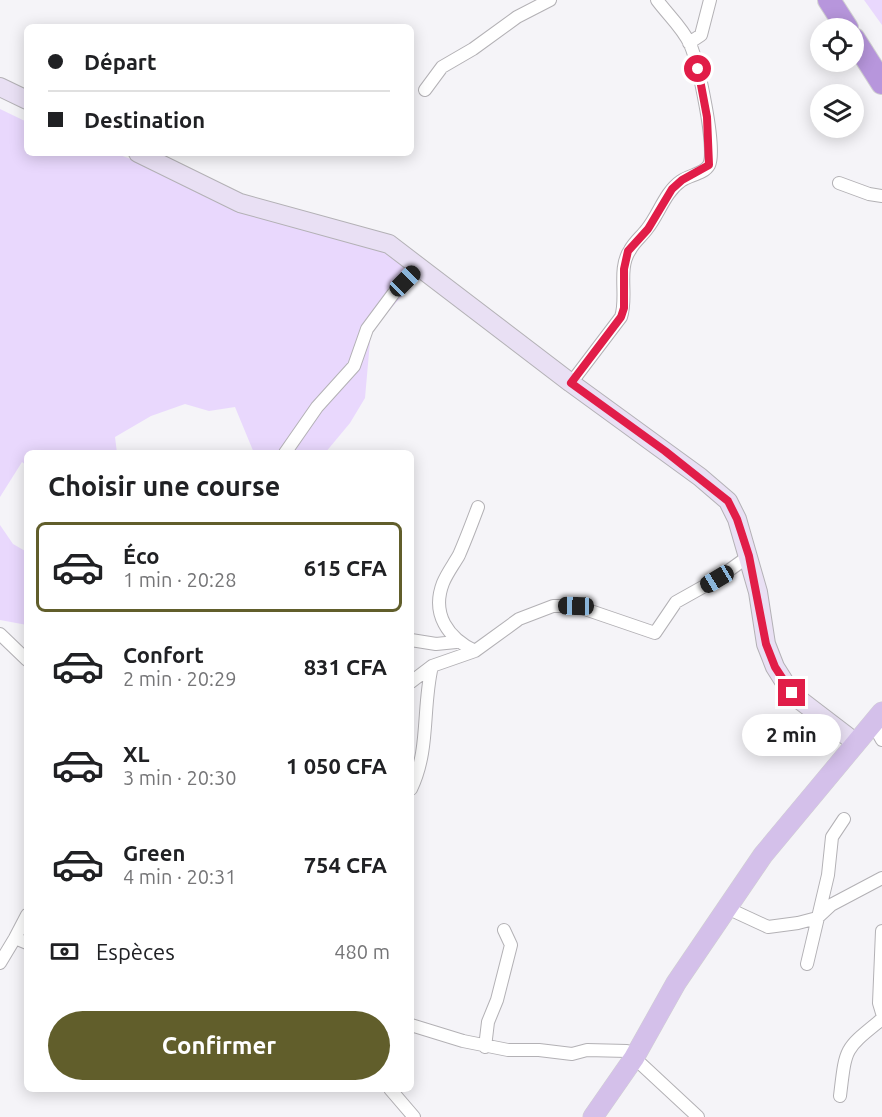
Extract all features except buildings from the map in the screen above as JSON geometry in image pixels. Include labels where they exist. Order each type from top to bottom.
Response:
[{"type":"highway","points":[[830,0],[841,18]]},
{"type":"highway","points":[[864,55],[882,83]]},
{"type":"main road","points":[[593,1117],[634,1058],[676,983],[763,855],[856,743],[879,725]]},
{"type":"street","points":[[425,90],[442,67],[473,49],[522,14],[550,0]]},
{"type":"street","points":[[571,383],[621,317],[624,308],[624,269],[628,251],[648,229],[672,189],[682,180],[709,165],[709,138],[703,91],[689,43],[657,0]]},
{"type":"street","points":[[689,43],[701,35],[710,0]]},
{"type":"street","points":[[0,87],[24,99]]},
{"type":"street","points":[[144,156],[240,203],[389,244],[721,495],[737,519],[749,556],[766,644],[775,667],[792,693],[856,743]]},
{"type":"street","points":[[839,183],[869,194],[882,195]]},
{"type":"street","points":[[287,450],[317,407],[354,366],[367,329],[393,294],[418,268]]},
{"type":"street","points":[[456,642],[445,625],[440,600],[443,584],[459,554],[478,507]]},
{"type":"street","points":[[414,680],[432,666],[475,651],[519,619],[553,606],[576,606],[655,633],[676,602],[717,579],[749,556]]},
{"type":"street","points":[[0,634],[8,645],[24,658]]},
{"type":"street","points":[[414,640],[436,644],[456,642],[475,651]]},
{"type":"street","points":[[414,783],[420,770],[424,747],[432,666]]},
{"type":"street","points":[[807,964],[828,875],[832,837],[844,819]]},
{"type":"street","points":[[727,908],[768,927],[817,918],[831,905],[882,878]]},
{"type":"street","points":[[484,1047],[488,1022],[497,1000],[511,945],[504,930]]},
{"type":"street","points":[[882,931],[879,1003],[882,1013]]},
{"type":"street","points":[[0,963],[21,941]]},
{"type":"street","points":[[840,1096],[844,1062],[849,1046],[882,1019]]},
{"type":"street","points":[[414,1026],[484,1047],[572,1054],[586,1050],[627,1051],[698,1117]]},
{"type":"street","points":[[393,1092],[414,1117]]},
{"type":"shaded area","points":[[864,0],[882,0],[882,25]]},
{"type":"shaded area","points":[[0,109],[24,121],[24,156],[122,156],[416,260],[417,280],[371,330],[365,398],[350,423],[328,450],[253,450],[235,407],[209,411],[185,404],[151,416],[115,437],[117,450],[24,450],[24,464],[22,462],[0,497]]},
{"type":"shaded area","points":[[0,525],[13,544],[24,550],[24,624],[0,620]]},
{"type":"route","points":[[698,69],[707,117],[709,165],[705,170],[682,180],[672,189],[648,229],[628,251],[624,269],[624,308],[621,317],[571,383],[700,477],[728,501],[745,540],[758,592],[766,644],[775,667],[792,693]]}]
